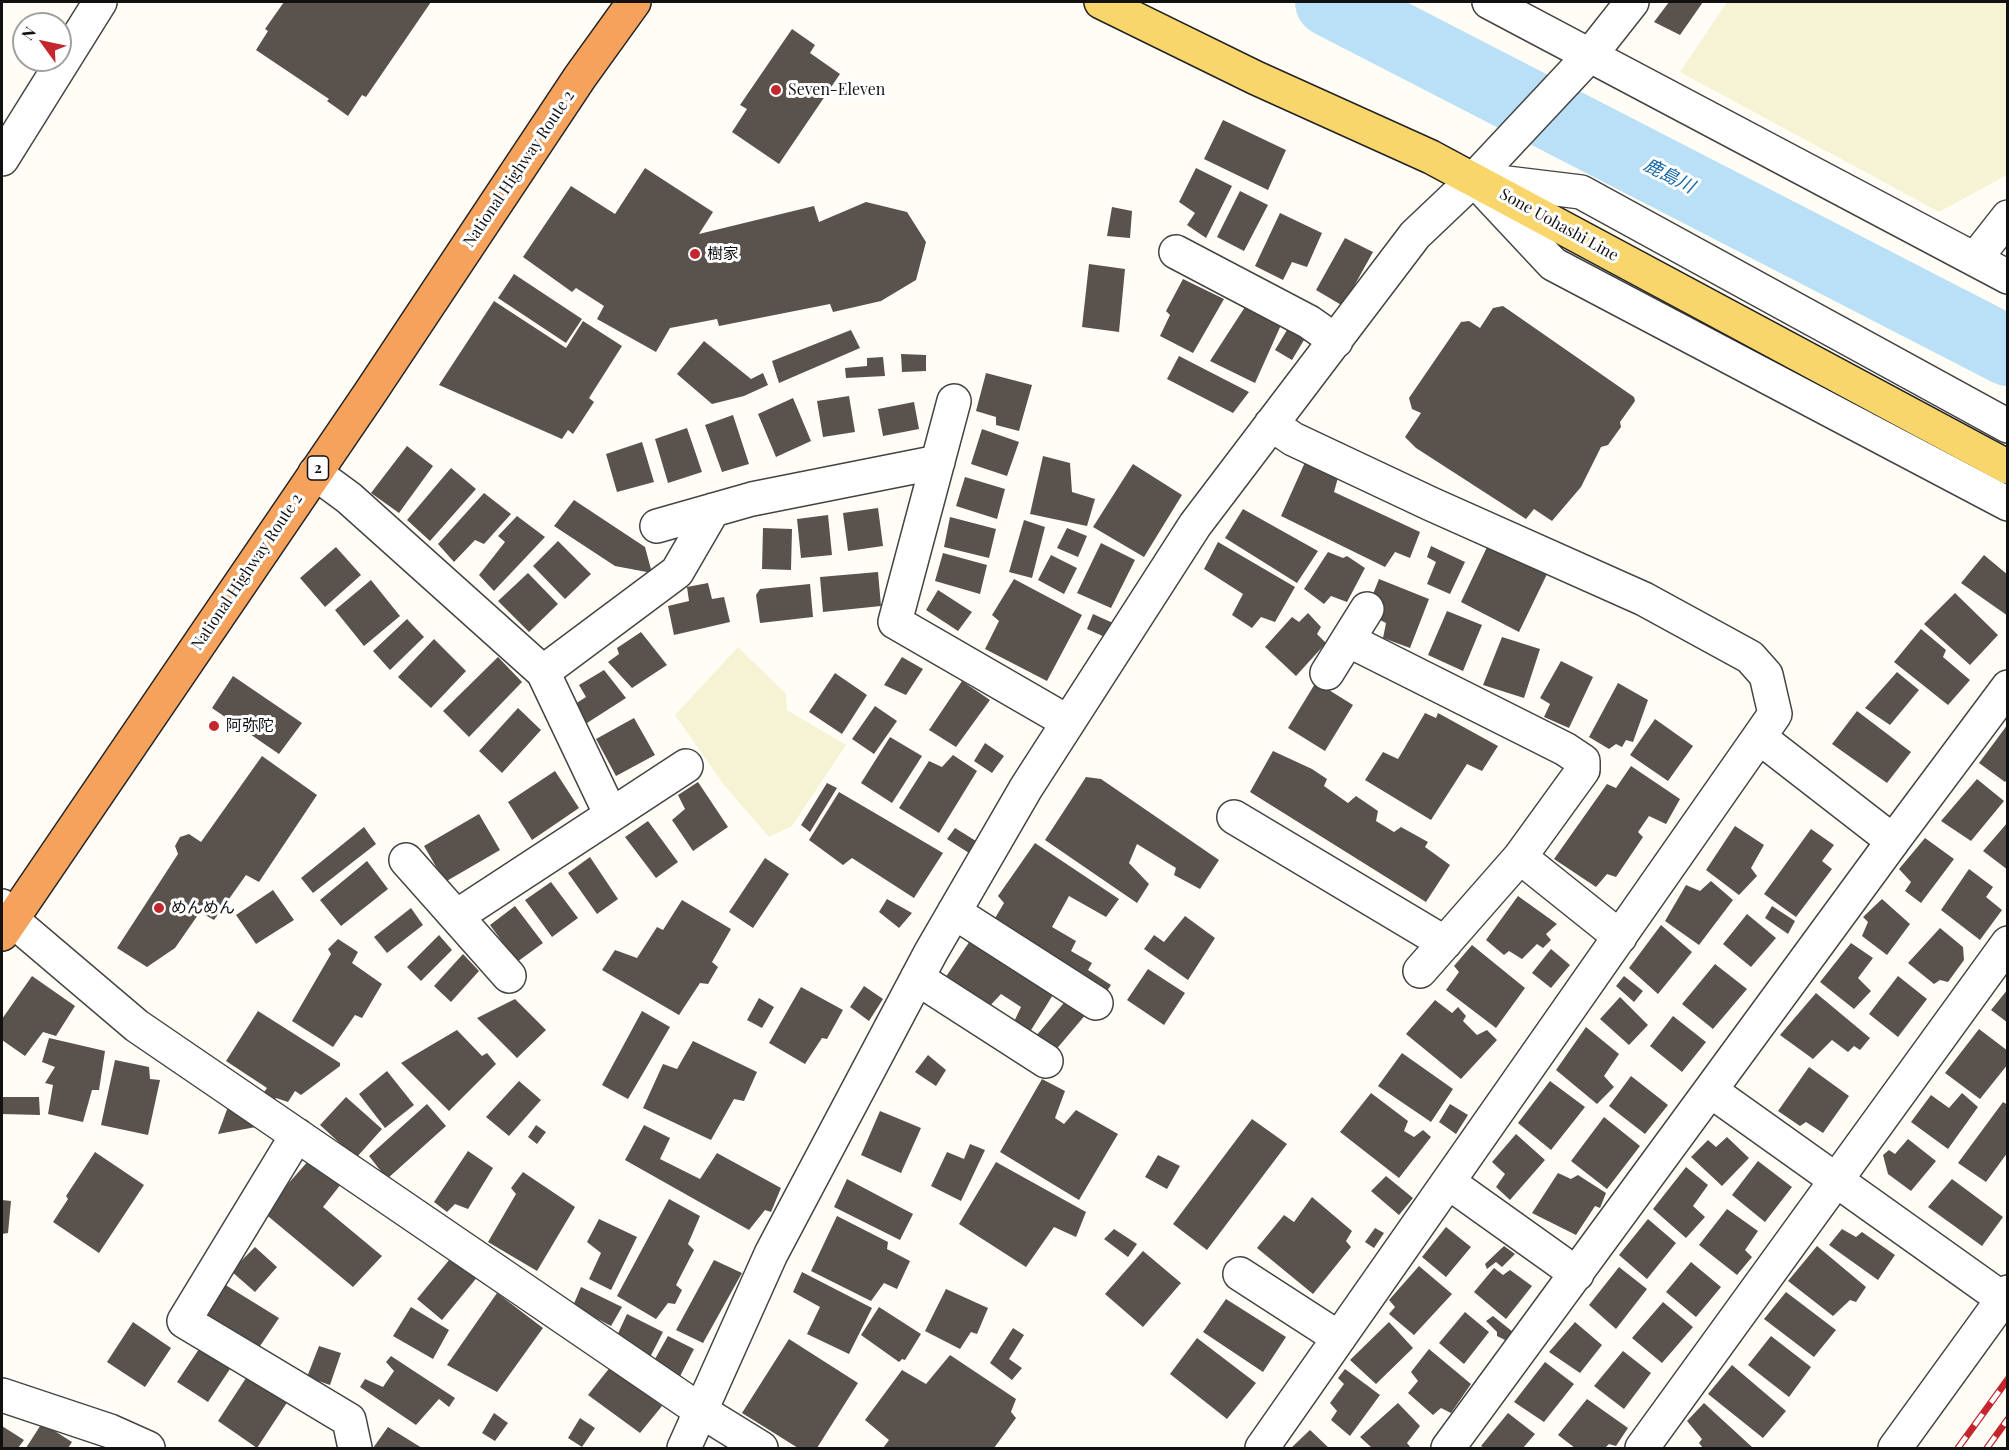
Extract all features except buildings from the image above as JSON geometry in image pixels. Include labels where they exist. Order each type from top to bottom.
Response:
[{"type":"highway","name":"National Highway Route 2","points":[[5,920],[315,473],[580,77],[634,2]]},
{"type":"main road","name":"Sone Uohashi Line","points":[[1101,2],[1256,78],[1474,179],[2007,467]]},
{"type":"street","points":[[2,159],[100,2]]},
{"type":"street","points":[[1490,2],[2007,277]]},
{"type":"street","points":[[684,1449],[771,1254],[917,978],[1068,723],[1195,525],[1415,235],[1474,179],[1561,87],[1591,54],[1632,2]]},
{"type":"street","points":[[1474,179],[1581,192],[2007,426]]},
{"type":"street","points":[[1474,179],[1553,264],[2007,504]]},
{"type":"street","points":[[1975,259],[2007,217]]},
{"type":"street","points":[[1176,252],[1309,322],[1336,341]]},
{"type":"street","points":[[954,401],[895,622],[1068,723]]},
{"type":"street","points":[[1262,1449],[1775,714],[1766,675],[1750,657],[1644,599],[1431,504],[1293,439],[1271,424]]},
{"type":"street","points":[[657,526],[752,499],[938,462]]},
{"type":"street","points":[[315,473],[349,498],[543,672],[611,815]]},
{"type":"street","points":[[543,672],[677,572],[713,510]]},
{"type":"street","points":[[1327,673],[1367,609]]},
{"type":"street","points":[[1348,640],[1583,761],[1583,770],[1520,857],[1420,970]]},
{"type":"street","points":[[1448,1449],[2007,687]]},
{"type":"street","points":[[1759,737],[1893,841]]},
{"type":"street","points":[[457,916],[686,766]]},
{"type":"street","points":[[1234,817],[1445,943]]},
{"type":"street","points":[[1520,857],[1620,937]]},
{"type":"street","points":[[406,860],[509,976]]},
{"type":"street","points":[[954,912],[1095,1003]]},
{"type":"street","points":[[5,920],[137,1026],[701,1411],[761,1449]]},
{"type":"street","points":[[1642,1449],[2007,943]]},
{"type":"street","points":[[917,978],[1046,1061]]},
{"type":"street","points":[[1711,1091],[2005,1295],[1895,1449]]},
{"type":"street","points":[[297,1135],[184,1321],[349,1420],[355,1449]]},
{"type":"street","points":[[1448,1182],[1576,1274]]},
{"type":"street","points":[[1240,1274],[1340,1338]]},
{"type":"street","points":[[2,1395],[104,1440],[148,1449]]},
{"type":"shaded area","points":[[1727,2],[2007,2],[2007,175],[1939,212],[1680,72]]},
{"type":"shaded area","points":[[738,647],[786,694],[787,710],[846,745],[792,826],[769,837],[724,785],[675,715]]},
{"type":"waterway","name":"鹿島川","points":[[1330,2],[2008,351]]},
{"type":"railway","points":[[1958,1448],[2008,1379]]},
{"type":"railway","points":[[1987,1448],[2008,1419]]},
{"type":"place","name":"Seven-Eleven","points":[[776,90]]},
{"type":"place","name":"樹家","points":[[695,254]]},
{"type":"place","name":"阿弥陀","points":[[214,726]]},
{"type":"place","name":"めんめん","points":[[159,908]]}]
